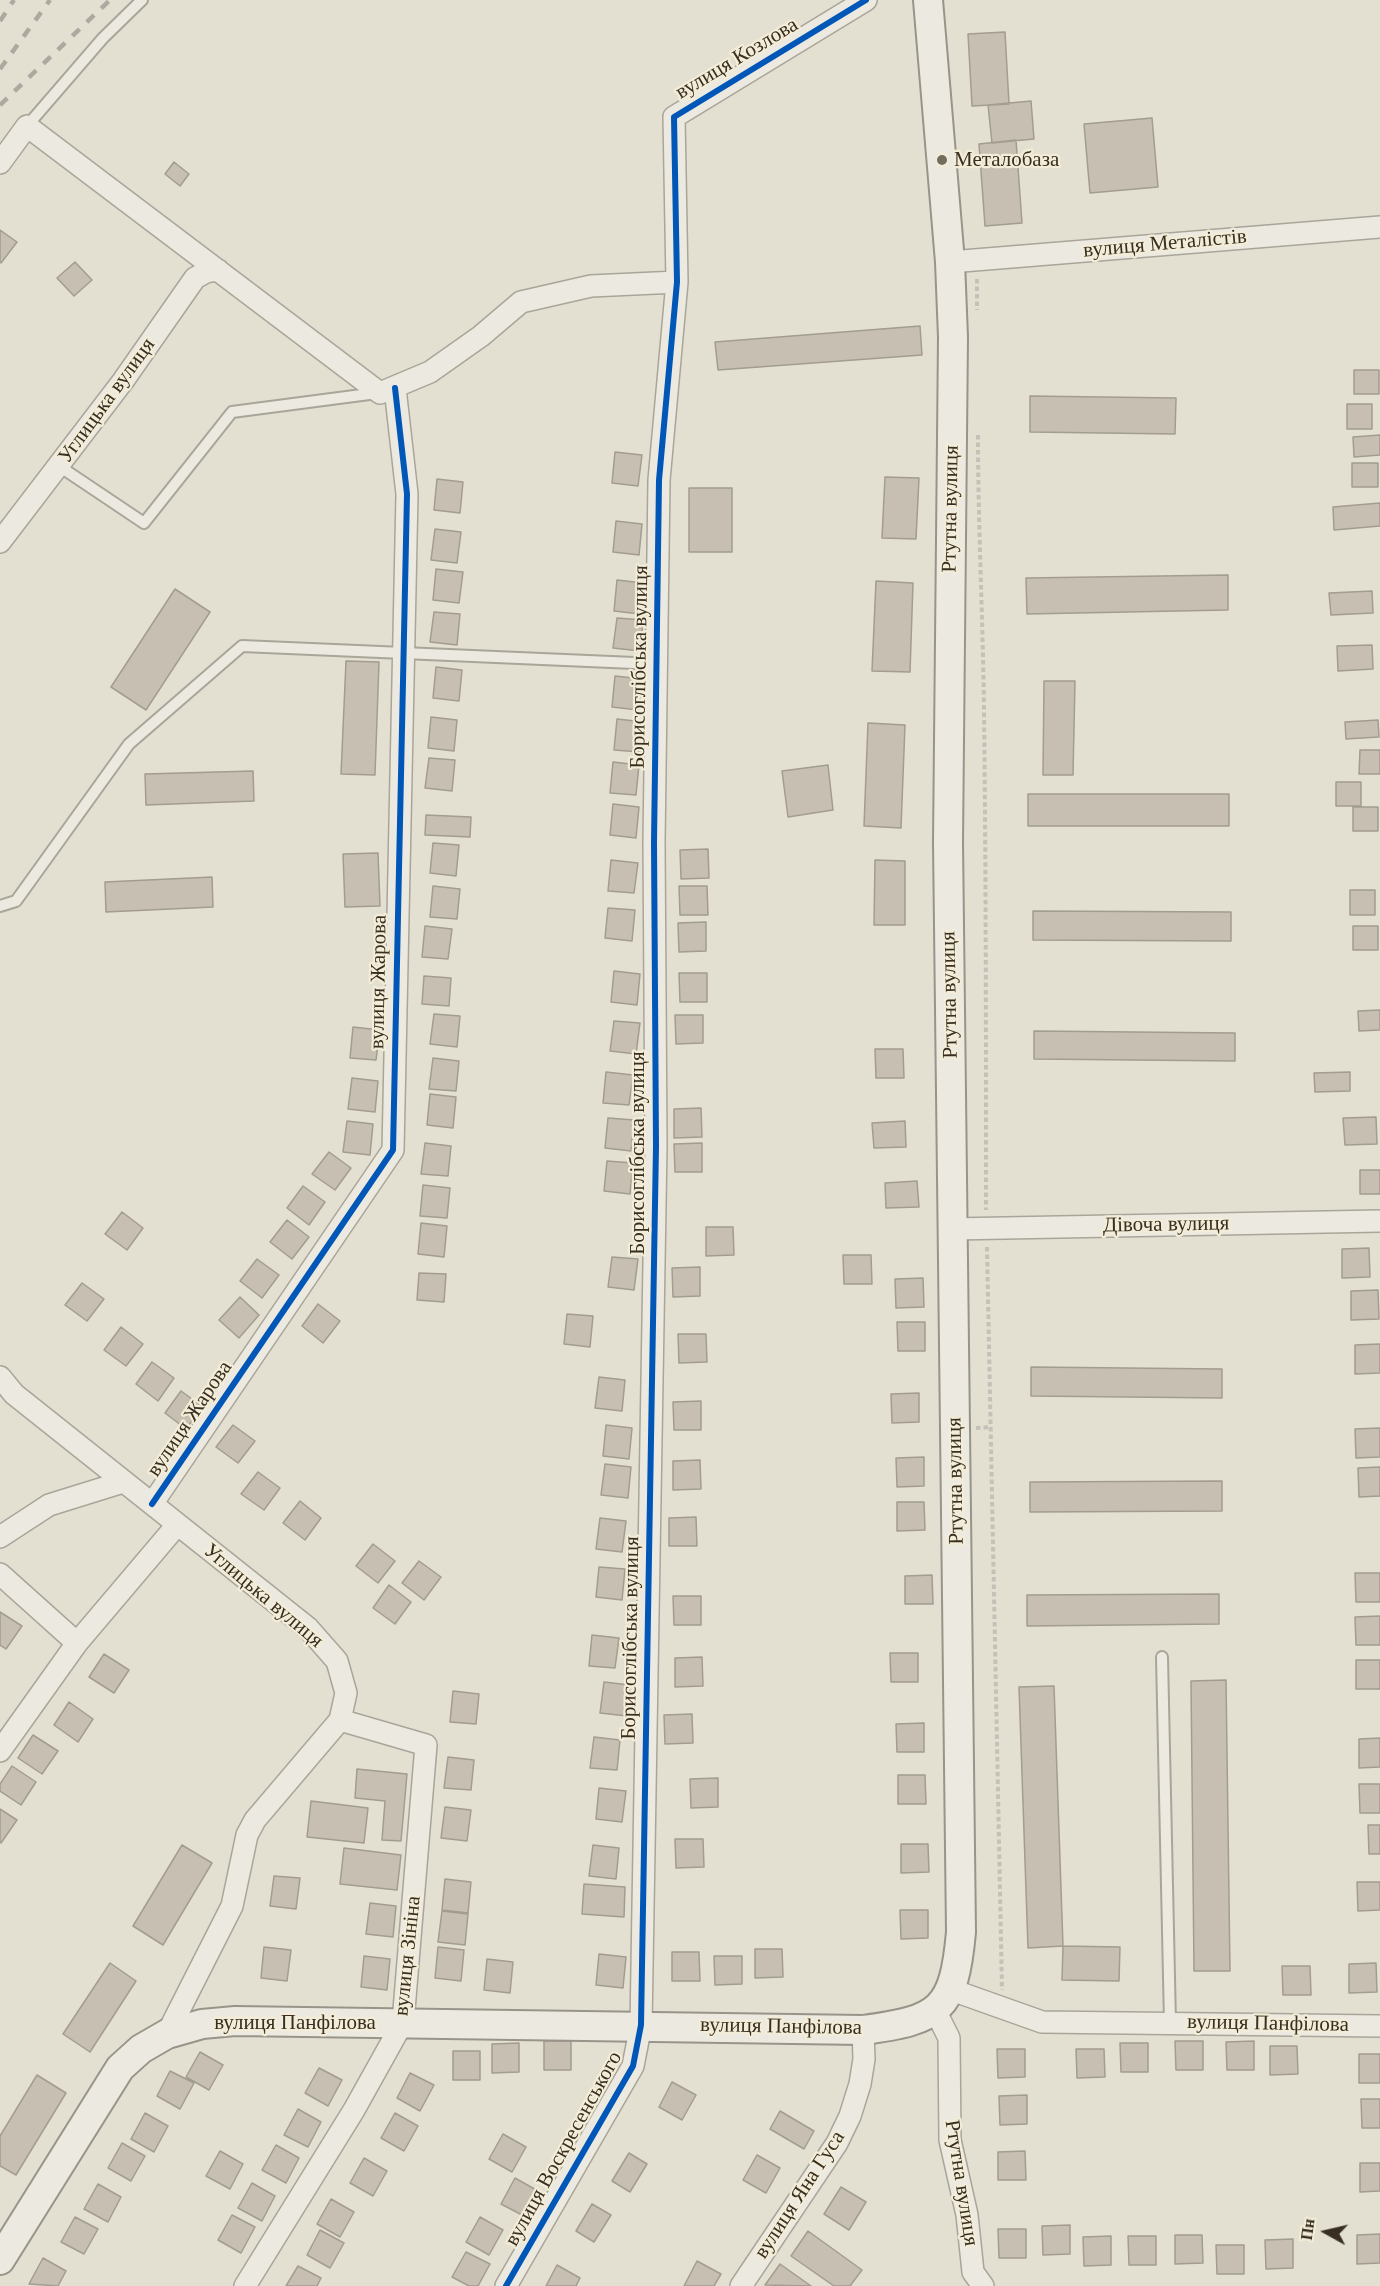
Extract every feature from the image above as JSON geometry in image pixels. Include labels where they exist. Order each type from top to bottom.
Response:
[{"type":"main road","name":"Ртутна вулиця","points":[[928,0],[963,261],[953,337],[948,842],[961,1932],[943,2000]]},
{"type":"main road","name":"вулиця Панфілова","points":[[4,2244],[120,2068],[141,2049],[166,2034],[202,2024],[235,2021],[403,2022],[863,2030],[917,2020],[943,2000]]},
{"type":"street","name":"вулиця Козлова","points":[[677,282],[674,117],[867,0]]},
{"type":"street","points":[[0,163],[27,126],[218,270],[387,390],[430,372],[481,336],[522,302],[591,286],[677,282]]},
{"type":"street","name":"вулиця Металістів","points":[[963,261],[1380,227]]},
{"type":"street","name":"Углицька вулиця","points":[[0,542],[123,381],[195,278],[206,272],[218,270]]},
{"type":"street","name":"Борисоглібська вулиця","points":[[641,2025],[656,1146],[654,842],[659,480],[677,282]]},
{"type":"street","name":"вулиця Жарова","points":[[152,1504],[393,1150],[407,494],[387,390]]},
{"type":"street","name":"Дівоча вулиця","points":[[952,1229],[1380,1221]]},
{"type":"street","name":"Углицька вулиця","points":[[0,1377],[14,1394],[308,1628],[337,1660],[346,1693],[340,1720],[255,1820],[244,1845],[232,1906],[166,2034]]},
{"type":"street","points":[[0,1537],[49,1505],[123,1482]]},
{"type":"street","points":[[0,1751],[77,1643],[177,1525]]},
{"type":"street","points":[[0,1574],[77,1643]]},
{"type":"street","name":"вулиця Зініна","points":[[245,2286],[354,2110],[403,2022],[426,1745],[340,1720]]},
{"type":"street","name":"вулиця Панфілова","points":[[943,2000],[1002,2009],[1042,2022],[1380,2026]]},
{"type":"street","name":"Ртутна вулиця","points":[[943,2000],[949,2038],[950,2140],[967,2215],[973,2272],[982,2286]]},
{"type":"street","name":"вулиця Воскресенського","points":[[506,2286],[633,2066],[641,2025]]},
{"type":"street","name":"вулиця Яна Гуса","points":[[741,2286],[837,2143],[846,2125],[860,2084],[864,2059],[863,2030]]},
{"type":"lane","points":[[27,126],[103,38],[142,0]]},
{"type":"lane","points":[[59,466],[144,523],[232,412],[387,390]]},
{"type":"lane","points":[[0,906],[16,901],[129,744],[242,646],[657,664]]},
{"type":"lane","points":[[1162,1657],[1170,2023]]},
{"type":"path","points":[[963,261],[977,318]]},
{"type":"path","points":[[978,434],[978,550],[982,574],[984,711],[987,1229],[1002,2009]]},
{"type":"building","points":[[1005,32],[1009,104],[972,106],[968,34]]},
{"type":"building","points":[[1031,101],[1034,139],[992,143],[988,105]]},
{"type":"building","points":[[1152,118],[1158,187],[1090,193],[1084,124]]},
{"type":"building","points":[[1016,140],[1022,223],[985,226],[979,144]]},
{"type":"building","points":[[174,162],[189,174],[180,186],[165,174]]},
{"type":"building","points":[[0,230],[17,242],[1,263],[0,262]]},
{"type":"building","points":[[75,262],[92,280],[74,296],[57,278]]},
{"type":"building","points":[[920,326],[922,355],[718,370],[715,342]]},
{"type":"building","points":[[1354,370],[1379,370],[1379,394],[1354,394]]},
{"type":"building","points":[[1030,396],[1176,398],[1175,434],[1030,432]]},
{"type":"building","points":[[1347,404],[1372,404],[1372,429],[1347,429]]},
{"type":"building","points":[[1380,435],[1380,455],[1354,457],[1353,437]]},
{"type":"building","points":[[615,452],[642,455],[638,486],[612,483]]},
{"type":"building","points":[[1352,463],[1378,463],[1378,487],[1352,487]]},
{"type":"building","points":[[885,477],[919,478],[916,539],[882,538]]},
{"type":"building","points":[[437,479],[463,482],[460,513],[434,510]]},
{"type":"building","points":[[689,488],[732,488],[732,552],[689,552]]},
{"type":"building","points":[[1380,503],[1380,526],[1334,530],[1333,507]]},
{"type":"building","points":[[616,521],[642,524],[639,555],[613,552]]},
{"type":"building","points":[[435,529],[461,532],[457,563],[431,560]]},
{"type":"building","points":[[436,569],[463,572],[459,603],[433,600]]},
{"type":"building","points":[[1228,575],[1228,610],[1027,614],[1026,578]]},
{"type":"building","points":[[617,580],[643,583],[640,614],[614,611]]},
{"type":"building","points":[[876,581],[913,583],[910,672],[872,671]]},
{"type":"building","points":[[175,589],[210,612],[146,710],[111,687]]},
{"type":"building","points":[[1372,591],[1373,613],[1331,615],[1329,593]]},
{"type":"building","points":[[434,612],[460,614],[457,645],[430,642]]},
{"type":"building","points":[[617,618],[643,620],[640,651],[613,648]]},
{"type":"building","points":[[1372,645],[1373,669],[1338,671],[1337,646]]},
{"type":"building","points":[[346,661],[379,662],[375,775],[341,774]]},
{"type":"building","points":[[436,667],[462,670],[459,701],[433,698]]},
{"type":"building","points":[[615,676],[642,679],[638,710],[612,707]]},
{"type":"building","points":[[1044,681],[1075,681],[1073,775],[1043,775]]},
{"type":"building","points":[[431,717],[457,720],[454,751],[428,748]]},
{"type":"building","points":[[617,719],[644,722],[640,752],[614,750]]},
{"type":"building","points":[[1378,720],[1379,737],[1346,739],[1345,722]]},
{"type":"building","points":[[868,723],[905,725],[901,828],[864,826]]},
{"type":"building","points":[[1360,750],[1380,750],[1380,774],[1359,774]]},
{"type":"building","points":[[429,758],[455,760],[452,791],[425,788]]},
{"type":"building","points":[[613,762],[639,765],[636,795],[610,793]]},
{"type":"building","points":[[828,765],[833,810],[788,817],[782,771]]},
{"type":"building","points":[[253,771],[254,801],[146,805],[145,774]]},
{"type":"building","points":[[1336,782],[1361,782],[1361,806],[1336,806]]},
{"type":"building","points":[[1028,794],[1229,794],[1229,826],[1028,826]]},
{"type":"building","points":[[613,804],[639,807],[636,838],[610,835]]},
{"type":"building","points":[[1353,807],[1378,807],[1378,831],[1353,831]]},
{"type":"building","points":[[426,815],[471,817],[470,837],[425,835]]},
{"type":"building","points":[[433,843],[459,845],[456,876],[430,873]]},
{"type":"building","points":[[708,849],[709,878],[681,879],[680,850]]},
{"type":"building","points":[[378,853],[380,906],[345,907],[343,854]]},
{"type":"building","points":[[611,860],[638,863],[634,893],[608,891]]},
{"type":"building","points":[[875,860],[905,861],[905,925],[874,925]]},
{"type":"building","points":[[212,877],[213,907],[106,912],[105,882]]},
{"type":"building","points":[[433,886],[460,889],[457,919],[430,917]]},
{"type":"building","points":[[679,886],[707,886],[708,915],[680,915]]},
{"type":"building","points":[[1350,890],[1375,890],[1375,915],[1350,915]]},
{"type":"building","points":[[608,908],[635,910],[632,941],[605,938]]},
{"type":"building","points":[[1033,911],[1231,912],[1231,941],[1033,940]]},
{"type":"building","points":[[706,922],[706,951],[679,952],[678,923]]},
{"type":"building","points":[[425,926],[452,929],[448,959],[422,957]]},
{"type":"building","points":[[1353,926],[1378,926],[1378,950],[1353,950]]},
{"type":"building","points":[[614,971],[640,974],[637,1005],[611,1002]]},
{"type":"building","points":[[679,973],[707,973],[707,1002],[680,1002]]},
{"type":"building","points":[[424,976],[451,978],[449,1006],[422,1004]]},
{"type":"building","points":[[1380,1010],[1380,1030],[1359,1031],[1358,1011]]},
{"type":"building","points":[[434,1014],[460,1016],[457,1047],[430,1044]]},
{"type":"building","points":[[675,1015],[703,1015],[703,1043],[676,1044]]},
{"type":"building","points":[[614,1021],[640,1023],[636,1054],[610,1051]]},
{"type":"building","points":[[353,1027],[380,1030],[376,1060],[350,1058]]},
{"type":"building","points":[[1034,1031],[1235,1033],[1235,1061],[1034,1059]]},
{"type":"building","points":[[875,1049],[903,1049],[904,1078],[876,1078]]},
{"type":"building","points":[[433,1058],[459,1061],[456,1091],[429,1089]]},
{"type":"building","points":[[606,1072],[633,1075],[629,1105],[603,1103]]},
{"type":"building","points":[[1350,1072],[1350,1091],[1315,1092],[1314,1073]]},
{"type":"building","points":[[352,1078],[378,1081],[375,1112],[348,1109]]},
{"type":"building","points":[[430,1094],[456,1097],[453,1128],[427,1125]]},
{"type":"building","points":[[701,1108],[702,1137],[674,1138],[674,1109]]},
{"type":"building","points":[[1376,1117],[1377,1144],[1345,1145],[1343,1118]]},
{"type":"building","points":[[608,1118],[634,1120],[631,1151],[605,1148]]},
{"type":"building","points":[[347,1121],[373,1124],[370,1155],[343,1152]]},
{"type":"building","points":[[905,1121],[906,1147],[874,1148],[872,1123]]},
{"type":"building","points":[[425,1143],[451,1146],[448,1176],[421,1174]]},
{"type":"building","points":[[702,1143],[702,1172],[675,1172],[674,1144]]},
{"type":"building","points":[[329,1152],[351,1168],[335,1190],[312,1174]]},
{"type":"building","points":[[607,1161],[633,1163],[630,1194],[604,1191]]},
{"type":"building","points":[[1360,1170],[1380,1170],[1380,1194],[1360,1194]]},
{"type":"building","points":[[917,1181],[919,1207],[886,1208],[885,1183]]},
{"type":"building","points":[[423,1185],[450,1188],[447,1218],[420,1216]]},
{"type":"building","points":[[303,1186],[325,1202],[309,1225],[287,1208]]},
{"type":"building","points":[[122,1212],[143,1228],[127,1250],[105,1234]]},
{"type":"building","points":[[287,1220],[309,1237],[292,1259],[270,1242]]},
{"type":"building","points":[[421,1223],[447,1226],[444,1257],[418,1254]]},
{"type":"building","points":[[706,1227],[733,1227],[734,1255],[706,1256]]},
{"type":"building","points":[[1369,1248],[1370,1277],[1342,1278],[1342,1249]]},
{"type":"building","points":[[843,1255],[871,1255],[872,1284],[844,1284]]},
{"type":"building","points":[[612,1257],[638,1259],[634,1290],[608,1287]]},
{"type":"building","points":[[257,1259],[279,1275],[262,1298],[240,1281]]},
{"type":"building","points":[[700,1267],[700,1296],[673,1297],[672,1268]]},
{"type":"building","points":[[419,1273],[446,1274],[444,1302],[417,1300]]},
{"type":"building","points":[[923,1278],[924,1307],[896,1308],[895,1279]]},
{"type":"building","points":[[82,1283],[104,1299],[87,1321],[65,1305]]},
{"type":"building","points":[[1378,1290],[1379,1319],[1351,1320],[1351,1291]]},
{"type":"building","points":[[240,1297],[259,1315],[239,1338],[219,1320]]},
{"type":"building","points":[[318,1304],[340,1321],[323,1343],[302,1326]]},
{"type":"building","points":[[567,1314],[593,1316],[590,1347],[564,1344]]},
{"type":"building","points":[[897,1322],[925,1322],[925,1351],[898,1351]]},
{"type":"building","points":[[121,1327],[143,1344],[126,1366],[104,1350]]},
{"type":"building","points":[[678,1334],[706,1334],[707,1362],[679,1363]]},
{"type":"building","points":[[1380,1344],[1380,1373],[1355,1374],[1355,1345]]},
{"type":"building","points":[[152,1362],[174,1378],[158,1401],[136,1384]]},
{"type":"building","points":[[1031,1367],[1222,1369],[1222,1398],[1031,1396]]},
{"type":"building","points":[[599,1377],[625,1380],[622,1411],[595,1408]]},
{"type":"building","points":[[181,1391],[203,1407],[186,1429],[165,1413]]},
{"type":"building","points":[[919,1393],[919,1422],[892,1423],[891,1394]]},
{"type":"building","points":[[701,1401],[701,1430],[674,1430],[673,1402]]},
{"type":"building","points":[[233,1425],[255,1441],[238,1463],[216,1447]]},
{"type":"building","points":[[606,1425],[632,1428],[629,1459],[603,1456]]},
{"type":"building","points":[[1380,1428],[1380,1457],[1356,1458],[1355,1429]]},
{"type":"building","points":[[924,1457],[924,1486],[897,1487],[896,1458]]},
{"type":"building","points":[[700,1460],[701,1489],[673,1490],[673,1461]]},
{"type":"building","points":[[605,1464],[631,1467],[628,1498],[601,1495]]},
{"type":"building","points":[[1380,1467],[1380,1496],[1359,1497],[1358,1468]]},
{"type":"building","points":[[258,1472],[280,1488],[264,1510],[241,1494]]},
{"type":"building","points":[[1222,1481],[1222,1511],[1030,1512],[1030,1482]]},
{"type":"building","points":[[300,1501],[321,1518],[305,1540],[283,1523]]},
{"type":"building","points":[[897,1502],[924,1502],[925,1530],[897,1531]]},
{"type":"building","points":[[696,1517],[697,1546],[669,1546],[669,1518]]},
{"type":"building","points":[[600,1518],[626,1521],[622,1552],[596,1549]]},
{"type":"building","points":[[373,1544],[395,1561],[378,1583],[356,1566]]},
{"type":"building","points":[[419,1561],[441,1577],[424,1600],[402,1583]]},
{"type":"building","points":[[599,1567],[625,1569],[622,1600],[596,1597]]},
{"type":"building","points":[[1355,1573],[1380,1573],[1380,1602],[1356,1602]]},
{"type":"building","points":[[932,1575],[933,1604],[905,1604],[905,1576]]},
{"type":"building","points":[[389,1585],[411,1602],[395,1624],[373,1608]]},
{"type":"building","points":[[1219,1594],[1219,1624],[1027,1626],[1027,1595]]},
{"type":"building","points":[[673,1596],[701,1596],[701,1625],[674,1625]]},
{"type":"building","points":[[0,1612],[22,1626],[6,1649],[0,1645]]},
{"type":"building","points":[[1380,1616],[1380,1645],[1356,1645],[1355,1617]]},
{"type":"building","points":[[592,1635],[619,1638],[615,1668],[589,1666]]},
{"type":"building","points":[[890,1653],[918,1653],[918,1682],[891,1682]]},
{"type":"building","points":[[104,1654],[129,1670],[114,1693],[89,1677]]},
{"type":"building","points":[[702,1657],[703,1686],[675,1687],[675,1658]]},
{"type":"building","points":[[1356,1660],[1380,1660],[1380,1689],[1356,1689]]},
{"type":"building","points":[[1226,1680],[1230,1971],[1194,1971],[1191,1681]]},
{"type":"building","points":[[604,1682],[630,1685],[627,1716],[600,1713]]},
{"type":"building","points":[[1054,1686],[1063,1946],[1028,1948],[1019,1687]]},
{"type":"building","points":[[453,1691],[479,1694],[476,1724],[450,1722]]},
{"type":"building","points":[[69,1702],[93,1719],[78,1742],[54,1725]]},
{"type":"building","points":[[692,1714],[693,1743],[665,1744],[664,1715]]},
{"type":"building","points":[[924,1723],[924,1752],[897,1752],[896,1724]]},
{"type":"building","points":[[33,1735],[58,1751],[42,1774],[18,1758]]},
{"type":"building","points":[[594,1737],[620,1740],[617,1770],[590,1768]]},
{"type":"building","points":[[1380,1738],[1380,1767],[1359,1768],[1359,1739]]},
{"type":"building","points":[[448,1757],[474,1760],[471,1790],[444,1788]]},
{"type":"building","points":[[12,1766],[36,1782],[21,1805],[0,1791],[0,1784]]},
{"type":"building","points":[[357,1769],[407,1774],[401,1841],[382,1840],[385,1801],[355,1798]]},
{"type":"building","points":[[898,1775],[925,1775],[926,1804],[898,1804]]},
{"type":"building","points":[[718,1778],[718,1807],[691,1808],[690,1779]]},
{"type":"building","points":[[1359,1784],[1380,1784],[1380,1813],[1360,1813]]},
{"type":"building","points":[[599,1788],[626,1791],[622,1822],[596,1819]]},
{"type":"building","points":[[311,1801],[368,1808],[364,1843],[307,1837]]},
{"type":"building","points":[[445,1807],[471,1810],[467,1841],[441,1838]]},
{"type":"building","points":[[0,1809],[17,1820],[1,1843],[0,1842]]},
{"type":"building","points":[[1368,1825],[1380,1825],[1380,1854],[1369,1854]]},
{"type":"building","points":[[675,1839],[703,1839],[704,1867],[676,1868]]},
{"type":"building","points":[[901,1844],[928,1844],[929,1872],[901,1873]]},
{"type":"building","points":[[182,1845],[212,1863],[163,1945],[133,1926]]},
{"type":"building","points":[[593,1845],[619,1848],[616,1879],[589,1876]]},
{"type":"building","points":[[344,1848],[401,1855],[397,1890],[340,1884]]},
{"type":"building","points":[[274,1876],[300,1878],[296,1909],[270,1906]]},
{"type":"building","points":[[445,1879],[471,1882],[468,1913],[442,1910]]},
{"type":"building","points":[[1357,1882],[1380,1882],[1380,1910],[1358,1911]]},
{"type":"building","points":[[584,1884],[625,1887],[624,1917],[582,1914]]},
{"type":"building","points":[[370,1903],[396,1906],[393,1937],[366,1934]]},
{"type":"building","points":[[900,1910],[928,1910],[928,1938],[901,1939]]},
{"type":"building","points":[[442,1911],[468,1914],[465,1945],[438,1942]]},
{"type":"building","points":[[1063,1946],[1120,1947],[1119,1981],[1062,1980]]},
{"type":"building","points":[[264,1947],[291,1950],[287,1981],[261,1978]]},
{"type":"building","points":[[438,1947],[464,1950],[461,1981],[435,1978]]},
{"type":"building","points":[[755,1949],[782,1949],[783,1977],[755,1978]]},
{"type":"building","points":[[672,1952],[699,1952],[700,1981],[672,1981]]},
{"type":"building","points":[[599,1954],[626,1957],[623,1988],[596,1985]]},
{"type":"building","points":[[364,1956],[390,1959],[387,1990],[361,1987]]},
{"type":"building","points":[[714,1956],[742,1956],[742,1984],[715,1985]]},
{"type":"building","points":[[487,1959],[513,1962],[510,1993],[484,1990]]},
{"type":"building","points":[[110,1963],[136,1981],[90,2052],[63,2034]]},
{"type":"building","points":[[1376,1963],[1377,1992],[1349,1993],[1349,1964]]},
{"type":"building","points":[[1282,1966],[1310,1966],[1311,1995],[1283,1995]]},
{"type":"building","points":[[544,2041],[571,2041],[571,2070],[544,2070]]},
{"type":"building","points":[[1175,2041],[1203,2041],[1203,2070],[1176,2070]]},
{"type":"building","points":[[1254,2041],[1254,2070],[1227,2070],[1226,2042]]},
{"type":"building","points":[[519,2043],[519,2072],[492,2073],[492,2044]]},
{"type":"building","points":[[1120,2043],[1148,2043],[1148,2072],[1121,2072]]},
{"type":"building","points":[[1270,2046],[1297,2046],[1298,2074],[1270,2075]]},
{"type":"building","points":[[997,2049],[1025,2049],[1025,2077],[998,2078]]},
{"type":"building","points":[[1076,2049],[1104,2049],[1105,2077],[1077,2078]]},
{"type":"building","points":[[453,2051],[480,2051],[480,2080],[453,2080]]},
{"type":"building","points":[[200,2052],[223,2065],[209,2090],[186,2077]]},
{"type":"building","points":[[1359,2054],[1380,2054],[1380,2083],[1359,2083]]},
{"type":"building","points":[[319,2068],[342,2080],[328,2106],[305,2093]]},
{"type":"building","points":[[170,2071],[194,2083],[180,2109],[157,2096]]},
{"type":"building","points":[[410,2073],[434,2085],[420,2111],[397,2098]]},
{"type":"building","points":[[37,2075],[66,2093],[16,2175],[0,2166],[0,2136]]},
{"type":"building","points":[[672,2082],[696,2095],[682,2120],[659,2107]]},
{"type":"building","points":[[1027,2095],[1027,2124],[1000,2125],[999,2096]]},
{"type":"building","points":[[1361,2099],[1380,2099],[1380,2128],[1362,2128]]},
{"type":"building","points":[[298,2109],[321,2122],[308,2147],[284,2135]]},
{"type":"building","points":[[780,2111],[814,2131],[804,2149],[770,2129]]},
{"type":"building","points":[[145,2113],[168,2126],[154,2152],[131,2139]]},
{"type":"building","points":[[395,2113],[418,2126],[404,2151],[381,2138]]},
{"type":"building","points":[[503,2134],[526,2147],[512,2172],[489,2159]]},
{"type":"building","points":[[122,2143],[145,2156],[131,2181],[108,2168]]},
{"type":"building","points":[[276,2145],[299,2158],[286,2183],[262,2170]]},
{"type":"building","points":[[220,2151],[243,2164],[230,2189],[206,2176]]},
{"type":"building","points":[[1025,2151],[1026,2180],[998,2180],[998,2152]]},
{"type":"building","points":[[629,2153],[647,2164],[630,2192],[612,2181]]},
{"type":"building","points":[[757,2155],[780,2168],[766,2193],[743,2180]]},
{"type":"building","points":[[364,2158],[387,2171],[373,2196],[350,2183]]},
{"type":"building","points":[[1360,2163],[1380,2163],[1380,2191],[1360,2192]]},
{"type":"building","points":[[515,2178],[538,2191],[524,2216],[501,2204]]},
{"type":"building","points":[[252,2183],[275,2196],[262,2221],[238,2208]]},
{"type":"building","points":[[98,2184],[121,2197],[108,2222],[84,2209]]},
{"type":"building","points":[[841,2187],[866,2202],[849,2230],[824,2214]]},
{"type":"building","points":[[331,2199],[354,2212],[340,2237],[317,2224]]},
{"type":"building","points":[[592,2204],[611,2215],[594,2242],[576,2231]]},
{"type":"building","points":[[232,2215],[255,2227],[241,2253],[218,2240]]},
{"type":"building","points":[[75,2217],[98,2229],[84,2254],[61,2242]]},
{"type":"building","points":[[480,2217],[503,2230],[489,2255],[466,2242]]},
{"type":"building","points":[[1070,2225],[1070,2254],[1043,2255],[1042,2226]]},
{"type":"building","points":[[998,2229],[1026,2229],[1026,2258],[999,2258]]},
{"type":"building","points":[[320,2230],[344,2243],[330,2268],[307,2255]]},
{"type":"building","points":[[808,2231],[862,2270],[850,2286],[834,2286],[791,2256]]},
{"type":"building","points":[[1380,2234],[1380,2263],[1357,2264],[1357,2235]]},
{"type":"building","points":[[1175,2235],[1202,2235],[1203,2263],[1175,2264]]},
{"type":"building","points":[[1111,2236],[1111,2265],[1084,2266],[1083,2237]]},
{"type":"building","points":[[1128,2236],[1156,2236],[1156,2265],[1129,2265]]},
{"type":"building","points":[[1293,2239],[1293,2268],[1266,2269],[1265,2240]]},
{"type":"building","points":[[1216,2245],[1244,2245],[1244,2274],[1217,2274]]},
{"type":"building","points":[[466,2252],[490,2264],[478,2286],[469,2286],[452,2277]]},
{"type":"building","points":[[43,2258],[66,2271],[58,2286],[29,2284]]},
{"type":"building","points":[[697,2261],[721,2274],[714,2286],[684,2286]]},
{"type":"building","points":[[780,2264],[811,2286],[765,2285]]},
{"type":"building","points":[[557,2265],[580,2278],[576,2286],[546,2286]]},
{"type":"building","points":[[298,2266],[321,2278],[317,2286],[286,2286]]},
{"type":"railway","points":[[0,21],[14,0]]},
{"type":"railway","points":[[0,69],[50,0]]},
{"type":"railway","points":[[0,105],[110,0]]},
{"type":"cycle path","points":[[506,2286],[633,2066],[641,2025],[656,1146],[654,842],[659,480],[677,282],[674,117],[866,0]]},
{"type":"cycle path","points":[[152,1504],[393,1150],[407,494],[395,388]]},
{"type":"place","name":"Металобаза","points":[[942,160]]}]
